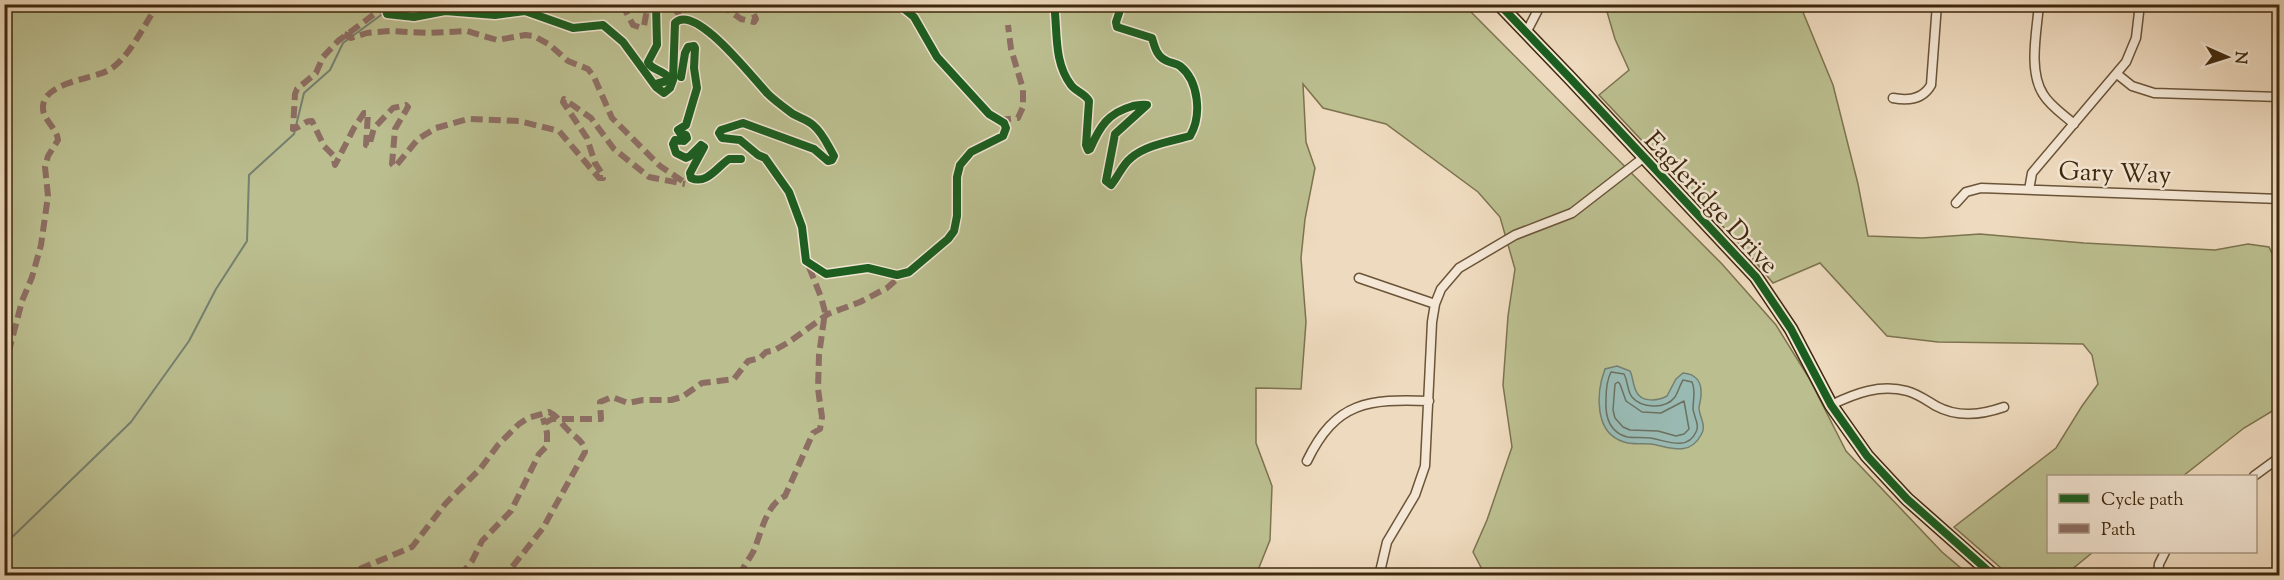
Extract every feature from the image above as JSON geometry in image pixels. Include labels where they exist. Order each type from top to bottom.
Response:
[{"type":"main road","name":"Eagleridge Drive","points":[[1499,4],[1756,278],[1791,329],[1831,405],[1857,442],[1889,480],[1994,576]]},
{"type":"street","points":[[1526,33],[1541,4]]},
{"type":"street","points":[[1893,98],[1914,98],[1927,91],[1930,84],[1937,4]]},
{"type":"street","points":[[2038,4],[2035,64],[2038,81],[2045,97],[2074,124]]},
{"type":"street","points":[[2030,190],[2032,173],[2126,62],[2135,45],[2140,4]]},
{"type":"street","points":[[2117,74],[2139,89],[2154,93],[2280,97]]},
{"type":"street","points":[[1379,576],[1387,542],[1410,504],[1423,474],[1427,456],[1431,330],[1435,304],[1448,278],[1465,263],[1531,228],[1572,213],[1643,158]]},
{"type":"street","name":"Gary Way","points":[[1956,203],[1960,197],[1973,189],[2280,199]]},
{"type":"street","points":[[1359,279],[1435,304]]},
{"type":"street","points":[[1831,405],[1862,392],[1889,388],[1917,394],[1937,406],[1957,413],[1977,414],[2004,407]]},
{"type":"street","points":[[1307,461],[1327,428],[1352,409],[1378,401],[1429,401]]},
{"type":"street","points":[[2257,475],[2280,457]]},
{"type":"street","points":[[2158,576],[2159,564],[2164,553]]},
{"type":"green space","points":[[4,5],[1464,5],[1722,264],[1776,325],[1809,378],[1846,451],[1942,552],[1969,575],[1485,575],[1473,552],[1487,520],[1512,447],[1503,385],[1508,316],[1515,269],[1500,217],[1478,192],[1386,124],[1323,108],[1303,84],[1306,142],[1315,168],[1305,219],[1301,258],[1306,322],[1301,389],[1256,388],[1256,443],[1272,486],[1270,540],[1256,575],[5,575]]},
{"type":"green space","points":[[1605,5],[1800,5],[1833,85],[1858,184],[1868,236],[1922,238],[1980,234],[2084,243],[2215,250],[2248,244],[2269,247],[2279,268],[2279,407],[2244,428],[2184,475],[2047,475],[2047,553],[2092,553],[2065,575],[2009,575],[1954,527],[2056,448],[2098,384],[2092,355],[2083,344],[1938,342],[1887,336],[1820,263],[1773,283],[1748,253],[1599,95],[1629,70],[1615,39]]},
{"type":"water","points":[[1617,366],[1630,371],[1638,395],[1650,400],[1667,396],[1676,379],[1683,373],[1695,377],[1700,386],[1699,409],[1703,422],[1703,432],[1696,442],[1679,449],[1627,443],[1614,437],[1602,421],[1599,400],[1605,369]]},
{"type":"waterway","points":[[4,545],[131,422],[189,341],[216,289],[247,241],[249,175],[294,134],[304,93],[330,70],[343,43],[396,4]]},
{"type":"marked path","points":[[4,370],[22,301],[41,245],[48,196],[45,167],[48,156],[58,140],[43,111],[45,99],[59,87],[100,74],[115,66],[136,41],[158,4]]},
{"type":"marked path","points":[[388,4],[338,41],[323,57],[316,73],[297,89],[295,94],[293,129],[312,121],[324,146],[333,155],[335,165],[364,113],[368,113],[366,145],[369,146],[374,128],[393,108],[406,105],[408,107],[395,129],[392,164],[395,167],[418,139],[436,128],[468,119],[519,121],[559,131],[599,178],[603,178],[595,163],[587,138],[563,102],[564,99],[591,118],[614,149],[649,177],[685,184]]},
{"type":"marked path","points":[[622,4],[633,25],[639,27],[644,26],[648,4]]},
{"type":"marked path","points":[[675,4],[677,12],[683,19]]},
{"type":"marked path","points":[[720,4],[741,19],[754,22],[756,19],[749,4]]},
{"type":"marked path","points":[[999,120],[1018,118],[1023,107],[1023,89],[1011,49],[1008,25]]},
{"type":"marked path","points":[[348,32],[347,36],[351,38],[367,33],[390,31],[428,33],[467,31],[497,40],[525,35],[534,36],[550,45],[568,61],[588,69],[594,77],[612,118],[660,166],[684,182]]},
{"type":"marked path","points":[[740,576],[754,550],[769,512],[785,496],[813,433],[820,429],[822,417],[818,389],[819,355],[825,312],[807,262]]},
{"type":"marked path","points":[[545,423],[552,419],[601,419],[600,402],[612,397],[628,403],[643,400],[671,400],[682,397],[702,383],[734,379],[748,361],[760,358],[766,352],[789,342],[828,314],[860,302],[887,288],[904,273]]},
{"type":"marked path","points":[[4,396],[6,404],[4,423]]},
{"type":"marked path","points":[[343,576],[412,547],[446,503],[480,469],[498,445],[519,424],[528,418],[549,412],[557,417],[581,442],[585,452],[543,528],[505,576]]},
{"type":"marked path","points":[[460,576],[472,561],[482,541],[511,511],[539,454],[547,446],[547,433],[543,418]]},
{"type":"marked path","points":[[85,576],[102,573],[120,576]]},
{"type":"cycle path","points":[[388,4],[387,14],[414,17],[445,11],[495,15],[525,11],[573,28],[603,25],[623,42],[656,87],[664,93],[670,88],[673,80],[675,23],[684,19],[696,23],[724,45],[768,94],[793,114],[817,128],[834,156],[828,161],[814,149],[743,123],[721,130],[719,133],[722,138],[740,140],[765,158],[789,192],[802,227],[806,261],[826,274],[868,268],[897,275],[909,272],[948,239],[954,231],[957,216],[957,177],[960,165],[971,152],[1003,136],[1006,128],[1004,123],[989,114],[937,57],[914,17],[898,4]]},
{"type":"cycle path","points":[[656,4],[657,45],[648,62],[668,77],[667,81],[659,83]]},
{"type":"cycle path","points":[[1054,4],[1061,66],[1071,85],[1089,101],[1086,145],[1088,150],[1101,127],[1117,112],[1133,106],[1147,105],[1115,134],[1106,181],[1111,185],[1125,164],[1137,154],[1159,144],[1190,136],[1194,128],[1197,109],[1195,89],[1186,72],[1178,65],[1161,57],[1152,38],[1117,27],[1116,22],[1122,4]]},
{"type":"cycle path","points":[[1499,4],[1756,277],[1791,329],[1831,405],[1867,456],[1907,499],[1994,576]]},
{"type":"cycle path","points":[[681,77],[685,53],[688,47],[694,46],[697,88],[686,125],[678,130],[687,138],[684,141],[675,140],[673,144],[676,153],[686,158],[701,145],[704,147],[690,173],[691,178],[702,179],[712,174],[729,159],[741,159]]}]
